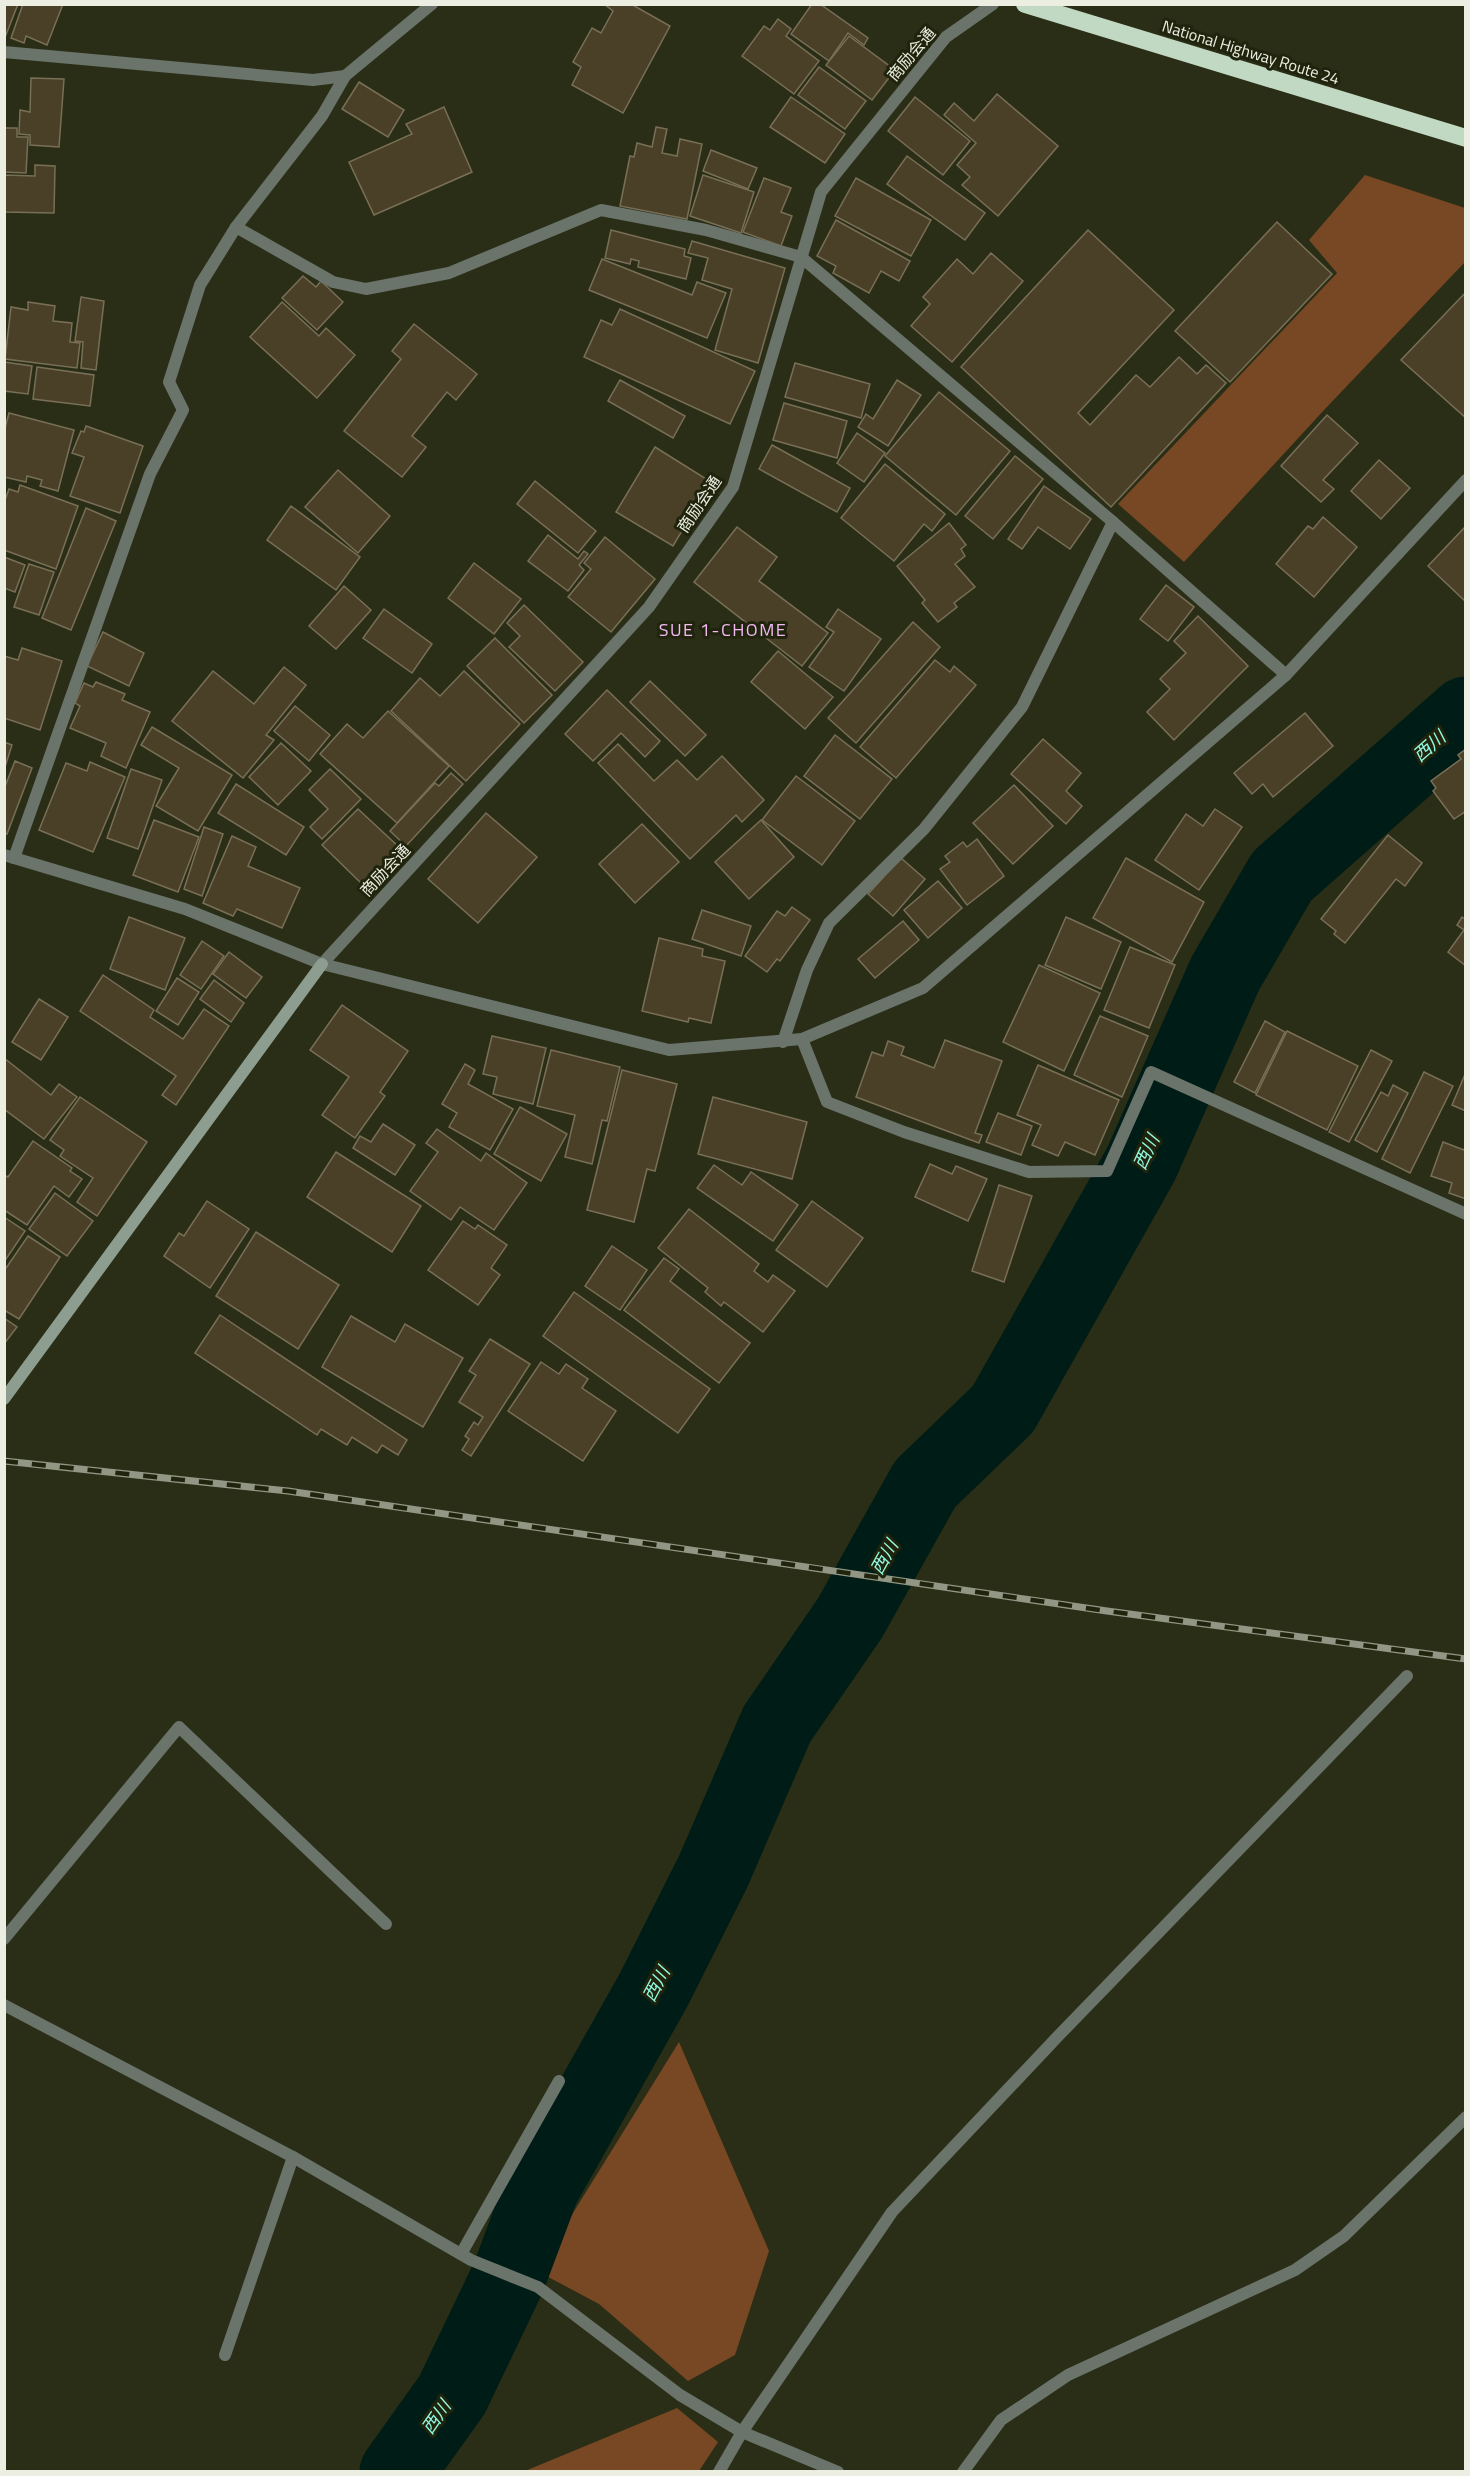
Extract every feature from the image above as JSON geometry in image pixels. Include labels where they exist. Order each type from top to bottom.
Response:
[{"type":"highway","name":"National Highway Route 24","points":[[1025,4],[1466,138]]},
{"type":"street","points":[[432,4],[345,76],[322,116],[236,227],[200,285],[169,382],[183,410],[150,474],[9,857],[185,909],[322,964],[669,1050],[802,1039],[923,988],[1286,675],[1466,480]]},
{"type":"street","name":"商励会通","points":[[322,964],[649,607],[733,487],[821,192],[946,37],[993,4]]},
{"type":"street","points":[[4,52],[313,80],[345,76]]},
{"type":"street","points":[[236,227],[333,282],[366,289],[448,273],[601,210],[706,230],[801,257],[1113,522],[1286,675]]},
{"type":"street","points":[[783,1042],[807,970],[829,923],[924,829],[1022,707],[1113,522]]},
{"type":"street","points":[[4,1399],[322,964]]},
{"type":"street","points":[[802,1039],[826,1102],[904,1132],[1029,1172],[1107,1171],[1150,1072],[1466,1214]]},
{"type":"street","points":[[719,2472],[742,2432],[892,2212],[1062,2032],[1407,1676]]},
{"type":"street","points":[[4,1939],[179,1727],[386,1924]]},
{"type":"street","points":[[4,2005],[293,2157],[466,2257],[538,2287],[680,2395],[742,2432],[838,2472]]},
{"type":"street","points":[[466,2257],[559,2080]]},
{"type":"street","points":[[963,2472],[1000,2420],[1068,2375],[1295,2270],[1344,2236],[1466,2117]]},
{"type":"street","points":[[225,2355],[293,2157]]},
{"type":"shaded area","points":[[1365,175],[1465,208],[1465,262],[1184,562],[1118,504],[1337,273],[1309,240]]},
{"type":"shaded area","points":[[679,2042],[769,2251],[735,2355],[688,2381],[599,2304],[537,2271]]},
{"type":"shaded area","points":[[677,2408],[718,2442],[699,2471],[525,2471]]},
{"type":"building","points":[[4,4],[18,4],[4,40]]},
{"type":"building","points":[[23,4],[63,4],[47,45],[26,36],[24,43],[11,38]]},
{"type":"building","points":[[604,4],[631,4],[670,26],[623,113],[572,85],[581,67],[573,62],[592,28],[601,33],[613,11]]},
{"type":"building","points":[[812,4],[820,4],[868,38],[864,45],[848,33],[829,61],[791,34]]},
{"type":"building","points":[[778,19],[791,29],[786,36],[819,61],[794,94],[742,56],[764,26],[770,30]]},
{"type":"building","points":[[849,36],[895,70],[872,100],[826,65]]},
{"type":"building","points":[[819,67],[866,101],[845,129],[798,95]]},
{"type":"building","points":[[31,78],[64,79],[59,147],[30,145],[30,135],[19,134],[20,110],[30,112]]},
{"type":"building","points":[[359,82],[404,110],[388,137],[342,109]]},
{"type":"building","points":[[997,94],[1058,146],[998,216],[962,185],[970,177],[957,165],[976,143],[944,115],[954,103],[974,121]]},
{"type":"building","points":[[791,97],[845,134],[825,163],[770,127]]},
{"type":"building","points":[[915,97],[970,141],[943,175],[888,131]]},
{"type":"building","points":[[444,107],[472,172],[374,215],[349,162],[412,134],[406,124]]},
{"type":"building","points":[[656,127],[667,129],[662,153],[677,156],[680,139],[702,144],[687,219],[620,206],[630,156],[634,157],[637,143],[652,147]]},
{"type":"building","points":[[4,128],[17,128],[17,137],[28,137],[26,173],[4,172]]},
{"type":"building","points":[[711,150],[757,168],[748,189],[703,171]]},
{"type":"building","points":[[907,156],[985,213],[965,240],[887,184]]},
{"type":"building","points":[[35,165],[55,166],[54,213],[4,212],[4,175],[35,176]]},
{"type":"building","points":[[703,175],[754,192],[741,233],[690,216]]},
{"type":"building","points":[[764,178],[791,188],[781,212],[792,216],[781,246],[743,232]]},
{"type":"building","points":[[856,178],[931,220],[911,256],[835,216]]},
{"type":"building","points":[[836,220],[910,261],[899,281],[881,271],[869,293],[833,273],[836,266],[817,256]]},
{"type":"building","points":[[1277,222],[1332,274],[1230,382],[1175,331]]},
{"type":"building","points":[[611,230],[685,249],[684,256],[691,258],[686,279],[638,267],[639,261],[631,259],[630,264],[605,258]]},
{"type":"building","points":[[1088,230],[1174,310],[1078,413],[1090,425],[1136,375],[1150,387],[1179,357],[1197,374],[1206,365],[1226,383],[1111,507],[961,367]]},
{"type":"building","points":[[692,241],[785,268],[758,363],[715,350],[732,289],[702,280],[708,258],[688,253]]},
{"type":"building","points":[[991,253],[1023,281],[952,362],[911,326],[930,304],[923,297],[957,259],[973,274]]},
{"type":"building","points":[[602,259],[692,295],[697,282],[726,293],[707,338],[589,290]]},
{"type":"building","points":[[303,276],[316,287],[321,281],[343,302],[317,330],[282,298]]},
{"type":"building","points":[[1466,292],[1466,418],[1401,360]]},
{"type":"building","points":[[81,297],[104,301],[96,370],[81,368],[83,342],[75,341]]},
{"type":"building","points":[[28,302],[55,306],[53,321],[72,323],[70,342],[80,343],[77,368],[5,359],[11,307],[28,310]]},
{"type":"building","points":[[282,302],[319,336],[326,328],[355,355],[317,398],[250,337]]},
{"type":"building","points":[[620,309],[755,371],[730,424],[584,357],[601,320],[612,325]]},
{"type":"building","points":[[414,324],[477,374],[456,400],[447,392],[412,436],[426,447],[402,477],[344,431],[401,359],[392,351]]},
{"type":"building","points":[[4,362],[32,366],[28,394],[4,391]]},
{"type":"building","points":[[795,363],[870,384],[861,418],[785,397]]},
{"type":"building","points":[[37,367],[94,375],[90,406],[33,399]]},
{"type":"building","points":[[620,380],[685,416],[673,438],[608,401]]},
{"type":"building","points":[[897,380],[921,395],[888,446],[858,427],[866,414],[873,419]]},
{"type":"building","points":[[939,392],[1010,451],[956,515],[885,456]]},
{"type":"building","points":[[784,403],[847,421],[837,458],[773,440]]},
{"type":"building","points":[[9,413],[74,430],[58,491],[40,486],[42,480],[27,476],[26,482],[4,477],[4,432]]},
{"type":"building","points":[[1327,415],[1358,443],[1323,480],[1334,489],[1321,502],[1281,466]]},
{"type":"building","points":[[86,426],[143,446],[120,513],[70,496],[84,457],[72,453],[81,431],[84,432]]},
{"type":"building","points":[[857,433],[885,453],[864,482],[837,463]]},
{"type":"building","points":[[772,445],[850,488],[837,512],[759,469]]},
{"type":"building","points":[[655,447],[711,482],[673,546],[616,512]]},
{"type":"building","points":[[1015,456],[1043,479],[993,539],[965,516]]},
{"type":"building","points":[[1379,460],[1410,488],[1381,519],[1351,491]]},
{"type":"building","points":[[885,464],[945,514],[932,531],[924,524],[894,561],[841,518]]},
{"type":"building","points":[[338,470],[390,516],[358,553],[305,507]]},
{"type":"building","points":[[535,481],[596,531],[578,553],[517,504]]},
{"type":"building","points":[[20,485],[78,506],[56,569],[4,550],[4,503],[9,489],[18,492]]},
{"type":"building","points":[[1044,486],[1091,519],[1070,549],[1038,527],[1022,549],[1008,539]]},
{"type":"building","points":[[291,506],[360,557],[336,590],[267,540]]},
{"type":"building","points":[[86,508],[116,521],[71,630],[42,618]]},
{"type":"building","points":[[1323,517],[1357,547],[1314,597],[1276,564],[1308,526],[1313,529]]},
{"type":"building","points":[[949,523],[966,545],[961,549],[965,556],[955,564],[975,587],[954,603],[957,607],[938,622],[922,603],[925,600],[897,566]]},
{"type":"building","points":[[1466,526],[1466,602],[1428,566]]},
{"type":"building","points":[[737,527],[777,557],[759,581],[828,633],[802,666],[694,582]]},
{"type":"building","points":[[548,535],[578,559],[584,551],[588,554],[579,565],[584,570],[568,591],[528,561]]},
{"type":"building","points":[[605,537],[655,579],[611,632],[568,597],[591,569],[584,563]]},
{"type":"building","points":[[4,557],[25,565],[15,592],[4,588]]},
{"type":"building","points":[[474,563],[521,599],[494,634],[448,598]]},
{"type":"building","points":[[29,564],[54,572],[39,615],[14,607]]},
{"type":"building","points":[[1166,585],[1194,607],[1168,641],[1140,619]]},
{"type":"building","points":[[344,586],[371,610],[336,649],[309,626]]},
{"type":"building","points":[[524,605],[583,662],[555,691],[509,647],[520,636],[507,623]]},
{"type":"building","points":[[384,609],[432,644],[412,673],[363,638]]},
{"type":"building","points":[[838,609],[881,639],[844,691],[809,667],[834,632],[826,627]]},
{"type":"building","points":[[1198,616],[1248,666],[1174,740],[1147,712],[1170,689],[1160,679],[1186,653],[1174,641]]},
{"type":"building","points":[[913,622],[940,647],[856,743],[828,718]]},
{"type":"building","points":[[103,632],[144,653],[129,686],[87,666]]},
{"type":"building","points":[[495,638],[552,695],[524,723],[467,666]]},
{"type":"building","points":[[22,648],[62,661],[40,730],[4,718],[4,656],[18,660]]},
{"type":"building","points":[[778,651],[833,697],[805,729],[751,682]]},
{"type":"building","points":[[935,660],[950,672],[954,666],[976,685],[896,778],[860,747]]},
{"type":"building","points":[[284,667],[306,685],[266,735],[274,740],[243,778],[172,721],[213,671],[254,704]]},
{"type":"building","points":[[464,671],[520,724],[466,781],[391,711],[420,678],[440,696]]},
{"type":"building","points":[[650,681],[706,735],[685,756],[630,702]]},
{"type":"building","points":[[96,682],[125,694],[122,700],[150,712],[126,768],[101,756],[106,743],[70,728],[80,706],[75,703],[84,683],[93,687]]},
{"type":"building","points":[[607,690],[660,741],[645,757],[621,733],[593,761],[565,734]]},
{"type":"building","points":[[295,706],[330,735],[309,761],[274,731]]},
{"type":"building","points":[[388,711],[449,766],[397,823],[320,754],[347,724],[363,738]]},
{"type":"building","points":[[1305,713],[1333,746],[1273,797],[1263,784],[1252,794],[1234,773]]},
{"type":"building","points":[[152,727],[232,775],[198,831],[156,806],[179,768],[141,745]]},
{"type":"building","points":[[835,735],[892,779],[860,819],[804,776]]},
{"type":"building","points":[[1043,739],[1081,773],[1066,791],[1082,806],[1066,824],[1011,774]]},
{"type":"building","points":[[4,742],[12,745],[4,770]]},
{"type":"building","points":[[281,743],[311,771],[278,805],[249,777]]},
{"type":"building","points":[[618,744],[654,781],[677,760],[697,780],[722,756],[764,800],[742,822],[736,815],[690,859],[598,763]]},
{"type":"building","points":[[1466,749],[1466,811],[1454,819],[1433,791],[1436,788],[1431,781],[1461,759],[1458,755]]},
{"type":"building","points":[[15,761],[32,768],[7,834],[4,833],[4,789]]},
{"type":"building","points":[[90,762],[125,777],[93,852],[39,830],[66,763],[87,771]]},
{"type":"building","points":[[131,769],[162,780],[138,849],[107,838]]},
{"type":"building","points":[[330,769],[361,799],[322,839],[310,827],[328,809],[309,790]]},
{"type":"building","points":[[451,773],[463,784],[406,846],[390,831],[435,783],[439,786]]},
{"type":"building","points":[[796,776],[855,821],[822,865],[762,820]]},
{"type":"building","points":[[236,784],[304,827],[286,855],[218,813]]},
{"type":"building","points":[[1014,785],[1053,826],[1013,864],[973,823]]},
{"type":"building","points":[[358,809],[400,848],[363,885],[322,845]]},
{"type":"building","points":[[1215,809],[1242,827],[1199,890],[1155,860],[1186,814],[1203,826]]},
{"type":"building","points":[[486,813],[537,857],[478,923],[428,879]]},
{"type":"building","points":[[154,820],[199,837],[178,892],[133,875]]},
{"type":"building","points":[[761,820],[794,857],[749,899],[715,862]]},
{"type":"building","points":[[642,824],[679,862],[635,903],[599,864]]},
{"type":"building","points":[[204,827],[223,834],[202,896],[184,889]]},
{"type":"building","points":[[1388,835],[1422,863],[1405,886],[1396,879],[1345,943],[1334,934],[1336,931],[1321,919]]},
{"type":"building","points":[[232,836],[256,847],[248,866],[300,888],[282,928],[237,909],[233,916],[203,903]]},
{"type":"building","points":[[977,839],[1004,876],[967,905],[940,869],[950,862],[945,856],[963,842],[967,847]]},
{"type":"building","points":[[901,858],[925,879],[893,916],[868,894]]},
{"type":"building","points":[[1126,858],[1204,902],[1172,962],[1093,918]]},
{"type":"building","points":[[938,881],[962,908],[928,938],[904,910]]},
{"type":"building","points":[[792,907],[810,920],[780,961],[777,959],[767,972],[745,956],[777,911],[785,916]]},
{"type":"building","points":[[702,910],[751,926],[741,956],[692,939]]},
{"type":"building","points":[[129,917],[185,938],[165,990],[110,969]]},
{"type":"building","points":[[1066,917],[1121,942],[1101,989],[1045,965]]},
{"type":"building","points":[[1462,917],[1466,920],[1466,966],[1448,952],[1464,930],[1457,925]]},
{"type":"building","points":[[903,921],[919,940],[875,978],[858,959]]},
{"type":"building","points":[[659,938],[703,949],[702,956],[725,961],[711,1023],[689,1018],[688,1022],[642,1011]]},
{"type":"building","points":[[202,941],[224,956],[201,989],[180,975]]},
{"type":"building","points":[[1130,947],[1175,965],[1149,1028],[1104,1010]]},
{"type":"building","points":[[229,952],[262,977],[246,998],[213,974]]},
{"type":"building","points":[[1039,965],[1100,993],[1064,1071],[1003,1042]]},
{"type":"building","points":[[103,975],[154,1010],[150,1017],[183,1039],[204,1009],[229,1026],[176,1105],[162,1095],[176,1076],[80,1011]]},
{"type":"building","points":[[177,978],[199,992],[178,1025],[156,1011]]},
{"type":"building","points":[[214,980],[244,1003],[231,1022],[200,999]]},
{"type":"building","points":[[39,999],[68,1017],[41,1060],[12,1042]]},
{"type":"building","points":[[342,1005],[408,1051],[380,1092],[385,1096],[355,1138],[322,1115],[349,1077],[310,1050]]},
{"type":"building","points":[[1100,1016],[1148,1036],[1122,1097],[1074,1075]]},
{"type":"building","points":[[1265,1021],[1285,1032],[1255,1093],[1234,1082]]},
{"type":"building","points":[[1287,1031],[1358,1066],[1327,1130],[1256,1095]]},
{"type":"building","points":[[492,1036],[546,1048],[533,1104],[493,1094],[497,1077],[483,1074]]},
{"type":"building","points":[[945,1040],[1002,1061],[975,1133],[982,1135],[979,1143],[856,1097],[872,1052],[883,1056],[888,1041],[904,1047],[901,1055],[934,1068]]},
{"type":"building","points":[[551,1050],[620,1067],[607,1121],[602,1120],[592,1164],[565,1157],[575,1115],[537,1106]]},
{"type":"building","points":[[1371,1050],[1392,1061],[1349,1142],[1329,1132]]},
{"type":"building","points":[[4,1058],[51,1095],[59,1084],[77,1097],[44,1139],[4,1109]]},
{"type":"building","points":[[465,1064],[475,1070],[468,1084],[513,1109],[490,1150],[449,1127],[457,1113],[442,1104]]},
{"type":"building","points":[[1038,1065],[1119,1100],[1095,1155],[1065,1142],[1058,1156],[1032,1145],[1041,1125],[1017,1115]]},
{"type":"building","points":[[622,1070],[677,1084],[655,1171],[647,1169],[634,1222],[587,1210]]},
{"type":"building","points":[[1424,1072],[1453,1086],[1410,1173],[1382,1159]]},
{"type":"building","points":[[1466,1072],[1466,1111],[1452,1105]]},
{"type":"building","points":[[1393,1085],[1408,1093],[1377,1152],[1355,1140],[1381,1092],[1388,1096]]},
{"type":"building","points":[[80,1097],[147,1142],[97,1216],[77,1202],[93,1178],[60,1156],[64,1150],[50,1140]]},
{"type":"building","points":[[713,1097],[807,1122],[792,1179],[698,1154]]},
{"type":"building","points":[[520,1107],[567,1134],[541,1181],[494,1154]]},
{"type":"building","points":[[998,1113],[1032,1126],[1021,1155],[986,1142]]},
{"type":"building","points":[[383,1124],[415,1145],[395,1175],[353,1148],[360,1136],[371,1142]]},
{"type":"building","points":[[437,1129],[481,1161],[486,1153],[527,1183],[494,1230],[460,1207],[451,1220],[410,1191],[438,1152],[426,1143]]},
{"type":"building","points":[[33,1141],[72,1168],[70,1171],[82,1179],[69,1197],[54,1186],[27,1225],[4,1210],[4,1175],[8,1177]]},
{"type":"building","points":[[1443,1142],[1464,1150],[1466,1145],[1466,1199],[1449,1193],[1452,1183],[1431,1176]]},
{"type":"building","points":[[336,1152],[421,1206],[392,1252],[307,1197]]},
{"type":"building","points":[[930,1164],[952,1174],[956,1166],[987,1179],[968,1221],[915,1197]]},
{"type":"building","points":[[714,1165],[742,1185],[751,1172],[798,1205],[773,1241],[697,1188]]},
{"type":"building","points":[[999,1185],[1032,1196],[1004,1282],[972,1271]]},
{"type":"building","points":[[55,1193],[93,1221],[67,1256],[29,1229]]},
{"type":"building","points":[[207,1201],[249,1229],[210,1288],[164,1256],[179,1233],[184,1236]]},
{"type":"building","points":[[812,1201],[863,1238],[827,1287],[776,1250]]},
{"type":"building","points":[[689,1209],[759,1264],[754,1271],[768,1282],[773,1275],[795,1291],[763,1332],[724,1302],[721,1306],[705,1292],[708,1288],[658,1248]]},
{"type":"building","points":[[4,1217],[25,1231],[4,1262]]},
{"type":"building","points":[[463,1221],[475,1229],[478,1225],[507,1245],[491,1268],[500,1275],[478,1305],[428,1270]]},
{"type":"building","points":[[256,1232],[339,1285],[298,1349],[216,1296]]},
{"type":"building","points":[[28,1236],[60,1257],[19,1319],[4,1310],[4,1271]]},
{"type":"building","points":[[612,1246],[647,1270],[620,1310],[585,1286]]},
{"type":"building","points":[[664,1258],[679,1269],[670,1281],[750,1343],[719,1383],[624,1310]]},
{"type":"building","points":[[574,1292],[710,1389],[678,1433],[543,1336]]},
{"type":"building","points":[[220,1315],[407,1440],[398,1455],[382,1445],[377,1453],[352,1437],[347,1445],[321,1429],[317,1435],[195,1353]]},
{"type":"building","points":[[351,1316],[395,1342],[405,1324],[463,1358],[423,1427],[322,1367]]},
{"type":"building","points":[[4,1318],[17,1327],[4,1344]]},
{"type":"building","points":[[490,1339],[530,1364],[471,1456],[462,1450],[469,1439],[465,1436],[474,1422],[478,1425],[483,1417],[459,1402],[476,1375],[469,1371]]},
{"type":"building","points":[[541,1362],[559,1374],[566,1364],[588,1379],[582,1388],[616,1411],[583,1461],[508,1411]]},
{"type":"waterway","name":"西川","points":[[397,2472],[452,2395],[509,2276],[542,2188],[653,1991],[713,1872],[777,1724],[850,1618],[925,1484],[1003,1409],[1141,1164],[1225,974],[1282,876],[1466,714]]},
{"type":"railway","points":[[4,1461],[288,1491],[1107,1611],[1466,1659]]},
{"type":"district","name":"SUE 1-CHOME","points":[[723,629]]}]
